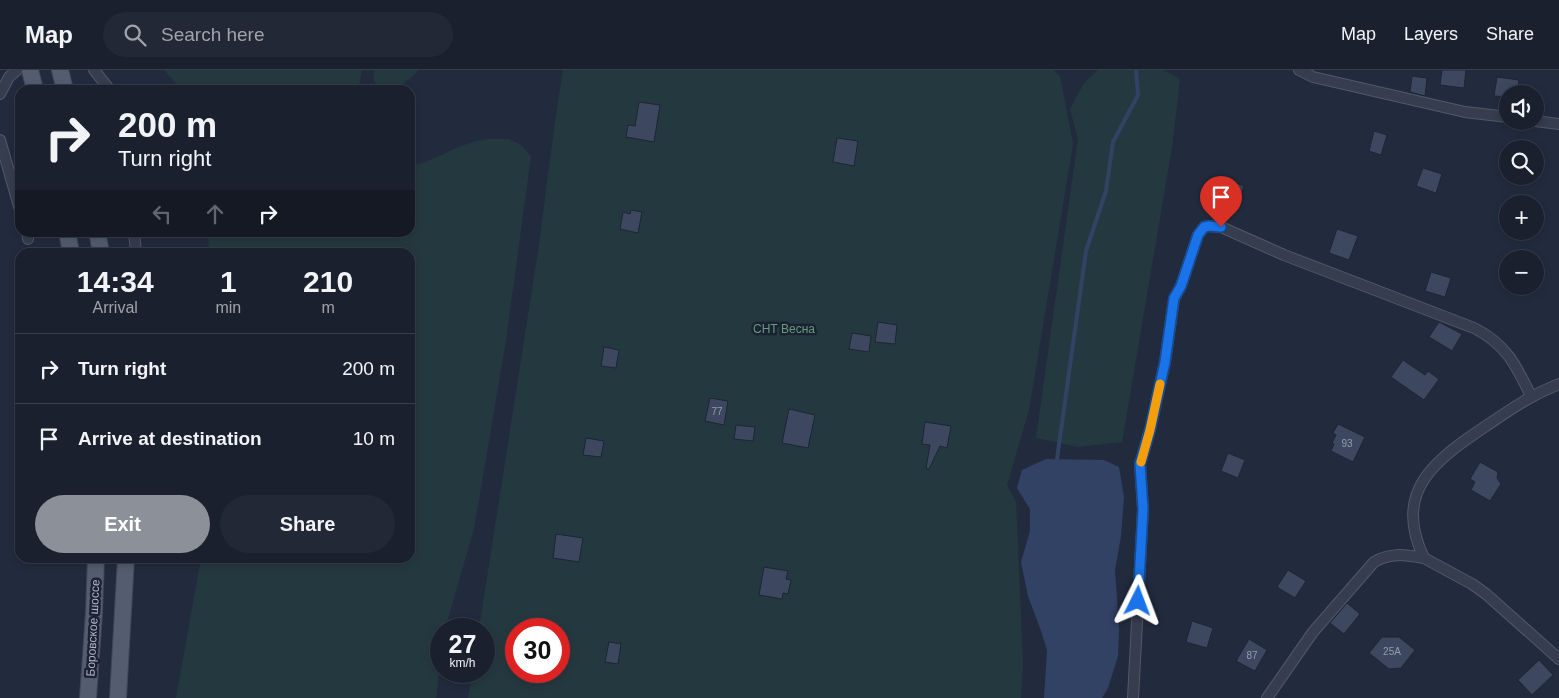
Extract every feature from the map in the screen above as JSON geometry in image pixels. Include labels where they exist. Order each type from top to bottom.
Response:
[{"type":"main road","points":[[30,70],[34,85]]},
{"type":"main road","points":[[60,70],[64,85]]},
{"type":"main road","name":"Боровское шоссе","points":[[88,698],[96,563]]},
{"type":"main road","points":[[118,698],[126,563]]},
{"type":"street","points":[[0,94],[9,77],[17,70]]},
{"type":"street","points":[[94,70],[106,85]]},
{"type":"street","points":[[1299,70],[1313,77],[1465,112],[1499,116]]},
{"type":"street","points":[[1544,122],[1559,124]]},
{"type":"street","points":[[0,140],[15,193]]},
{"type":"street","points":[[1133,698],[1143,509],[1140,464],[1150,430],[1165,362],[1174,298],[1181,286],[1198,235],[1204,227],[1221,227],[1284,255],[1481,331],[1497,342],[1510,356],[1531,396]]},
{"type":"street","points":[[1424,558],[1414,531],[1413,513],[1417,494],[1431,468],[1466,440],[1531,396],[1559,384]]},
{"type":"street","points":[[1267,698],[1313,632],[1374,562],[1383,556],[1399,555],[1424,558],[1472,584],[1486,594],[1559,659]]},
{"type":"green space","points":[[164,70],[362,70],[359,85],[177,85]]},
{"type":"green space","points":[[374,70],[418,70],[409,80],[400,85],[378,85],[374,82]]},
{"type":"green space","name":"СНТ Весна","points":[[563,70],[1053,70],[1060,76],[1073,144],[1029,410],[1007,485],[1016,502],[1023,664],[1021,698],[468,698],[471,683],[495,683],[495,618],[481,618],[539,245]]},
{"type":"green space","points":[[1098,70],[1163,70],[1180,79],[1172,147],[1122,442],[1078,447],[1036,438],[1078,139],[1070,109],[1084,83]]},
{"type":"green space","points":[[488,139],[509,139],[521,145],[531,156],[506,340],[474,529],[448,618],[430,618],[430,683],[438,683],[436,698],[176,698],[200,563],[415,563],[415,248],[209,248],[208,237],[415,237],[415,165],[467,144]]},
{"type":"water","points":[[1046,459],[1104,460],[1119,467],[1124,497],[1121,536],[1115,570],[1119,628],[1118,656],[1108,688],[1102,698],[1044,698],[1047,650],[1028,596],[1021,562],[1030,531],[1030,509],[1017,488],[1022,470]]},
{"type":"building","points":[[1442,70],[1466,70],[1464,88],[1440,85]]},
{"type":"building","points":[[1412,76],[1427,78],[1425,96],[1410,92]]},
{"type":"building","points":[[1497,77],[1519,80],[1518,85],[1499,85],[1499,96],[1494,96]]},
{"type":"building","points":[[639,102],[660,105],[654,142],[626,137],[628,125],[635,126]]},
{"type":"building","points":[[1374,131],[1387,135],[1381,155],[1369,151]]},
{"type":"building","points":[[837,138],[858,141],[854,166],[833,162]]},
{"type":"building","points":[[1423,168],[1442,174],[1436,193],[1416,186]]},
{"type":"building","points":[[1219,177],[1244,186],[1238,205],[1212,196]]},
{"type":"building","points":[[631,210],[642,212],[638,233],[620,229],[623,212],[630,214]]},
{"type":"building","points":[[1337,229],[1358,236],[1349,260],[1329,253]]},
{"type":"building","points":[[1431,272],[1451,278],[1445,297],[1425,291]]},
{"type":"building","points":[[878,322],[897,325],[895,344],[875,342]]},
{"type":"building","points":[[1439,322],[1462,334],[1452,351],[1429,337]]},
{"type":"building","points":[[852,333],[871,336],[869,352],[849,349]]},
{"type":"building","points":[[604,347],[619,350],[616,368],[601,366]]},
{"type":"building","points":[[1403,360],[1425,375],[1428,371],[1439,379],[1424,400],[1391,377]]},
{"type":"building","points":[[710,398],[728,401],[724,425],[705,421]]},
{"type":"building","points":[[789,409],[815,415],[808,448],[782,443]]},
{"type":"building","points":[[925,422],[951,426],[947,448],[940,446],[929,469],[926,468],[930,445],[922,444]]},
{"type":"building","points":[[1338,424],[1365,437],[1353,462],[1331,451],[1336,435],[1333,433]]},
{"type":"building","points":[[736,425],[755,427],[753,441],[734,439]]},
{"type":"building","points":[[586,438],[604,441],[601,457],[583,455]]},
{"type":"building","points":[[1228,453],[1245,460],[1238,478],[1221,471]]},
{"type":"building","points":[[1480,462],[1498,472],[1497,478],[1501,484],[1490,501],[1471,490],[1475,482],[1470,479]]},
{"type":"building","points":[[556,534],[583,538],[579,562],[553,558]]},
{"type":"building","points":[[764,567],[788,571],[786,579],[791,580],[788,594],[783,593],[782,599],[759,595]]},
{"type":"building","points":[[1288,570],[1306,581],[1295,598],[1277,587]]},
{"type":"building","points":[[1347,603],[1360,614],[1344,634],[1330,623]]},
{"type":"building","points":[[1192,621],[1213,628],[1207,648],[1186,642]]},
{"type":"building","points":[[1382,637],[1399,637],[1415,650],[1401,668],[1389,669],[1369,653]]},
{"type":"building","points":[[1249,639],[1267,650],[1255,671],[1236,661]]},
{"type":"building","points":[[609,642],[621,644],[618,664],[605,662]]},
{"type":"building","points":[[1539,660],[1553,675],[1532,695],[1518,680]]},
{"type":"waterway","points":[[1057,459],[1086,251],[1106,191],[1113,142],[1138,95],[1136,70]]},
{"type":"slow traffic","points":[[1141,462],[1142,454],[1147,444],[1160,384]]},
{"type":"route","points":[[1138,601],[1144,495],[1140,464],[1147,444],[1165,362],[1174,298],[1181,286],[1198,235],[1204,227],[1221,227]]}]
